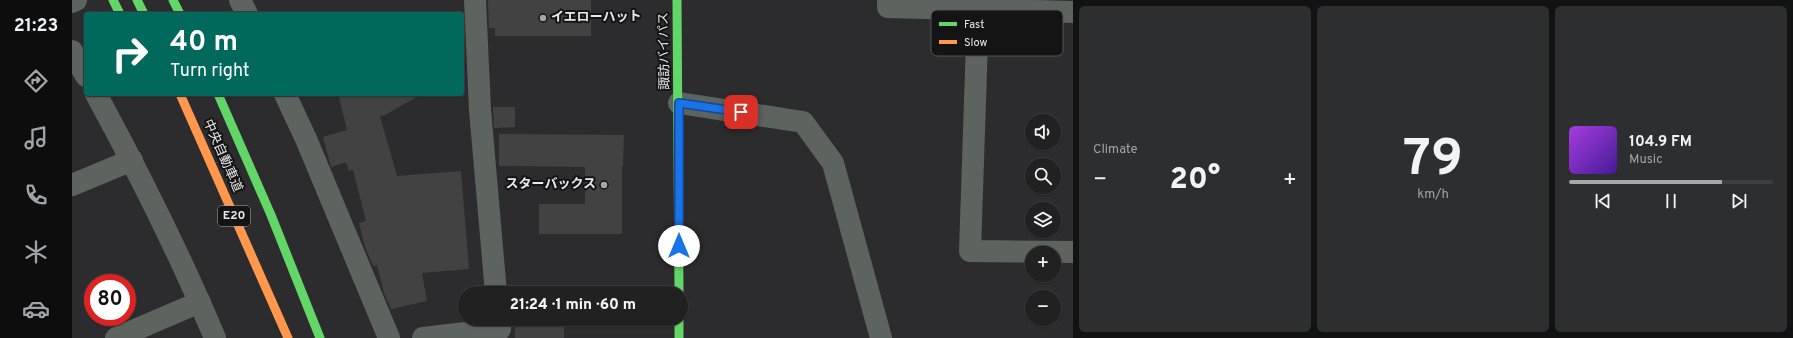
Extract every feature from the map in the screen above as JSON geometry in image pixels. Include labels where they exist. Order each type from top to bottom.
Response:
[{"type":"highway","points":[[113,0],[119,12]]},
{"type":"highway","points":[[137,0],[143,12]]},
{"type":"highway","points":[[173,0],[179,12]]},
{"type":"highway","name":"諏訪バイパス","points":[[677,0],[679,103],[679,286]]},
{"type":"highway","name":"中央自動車道","points":[[181,96],[288,338]]},
{"type":"highway","name":"中央自動車道","points":[[219,96],[295,270],[320,338]]},
{"type":"highway","points":[[202,166],[271,297]]},
{"type":"highway","points":[[679,326],[679,338]]},
{"type":"street","points":[[72,2],[76,0]]},
{"type":"street","points":[[240,0],[246,12]]},
{"type":"street","points":[[475,0],[480,110],[495,286]]},
{"type":"street","points":[[888,0],[888,7],[978,10],[1062,8]]},
{"type":"street","points":[[72,51],[84,72]]},
{"type":"street","points":[[976,56],[970,250],[1073,252]]},
{"type":"street","points":[[97,96],[132,160],[200,302],[215,338]]},
{"type":"street","points":[[286,96],[306,139],[389,338]]},
{"type":"street","points":[[679,103],[803,122],[833,163],[881,338]]},
{"type":"street","points":[[72,185],[132,160]]},
{"type":"street","points":[[116,338],[200,302]]},
{"type":"street","points":[[423,338],[500,329],[500,326]]},
{"type":"building","name":"イエローハット","points":[[488,0],[591,0],[591,36],[495,36],[495,28],[489,28]]},
{"type":"building","points":[[338,96],[418,96],[385,115],[380,116],[397,176],[461,171],[469,269],[422,273],[427,301],[391,309],[384,293],[377,265],[373,266],[365,247],[359,223],[366,221],[353,170],[349,171],[346,162],[331,167],[323,137],[347,130]]},
{"type":"building","points":[[493,107],[515,107],[515,127],[494,128]]},
{"type":"building","points":[[499,134],[624,135],[622,167],[622,234],[539,234],[539,204],[585,204],[585,167],[499,166]]},
{"type":"building","points":[[515,326],[564,326],[564,338],[515,338]]},
{"type":"traffic: fast","points":[[113,0],[119,12]]},
{"type":"traffic: fast","points":[[137,0],[143,12]]},
{"type":"traffic: fast","points":[[173,0],[179,12]]},
{"type":"traffic: fast","points":[[677,0],[679,286]]},
{"type":"traffic: fast","points":[[219,96],[271,215],[320,338]]},
{"type":"traffic: fast","points":[[679,326],[679,338]]},
{"type":"traffic: slow","points":[[181,96],[288,338]]},
{"type":"place","name":"イエローハット","points":[[543,18]]},
{"type":"place","name":"スターバックス","points":[[604,185]]},
{"type":"route","points":[[679,246],[679,103],[741,112]]}]
